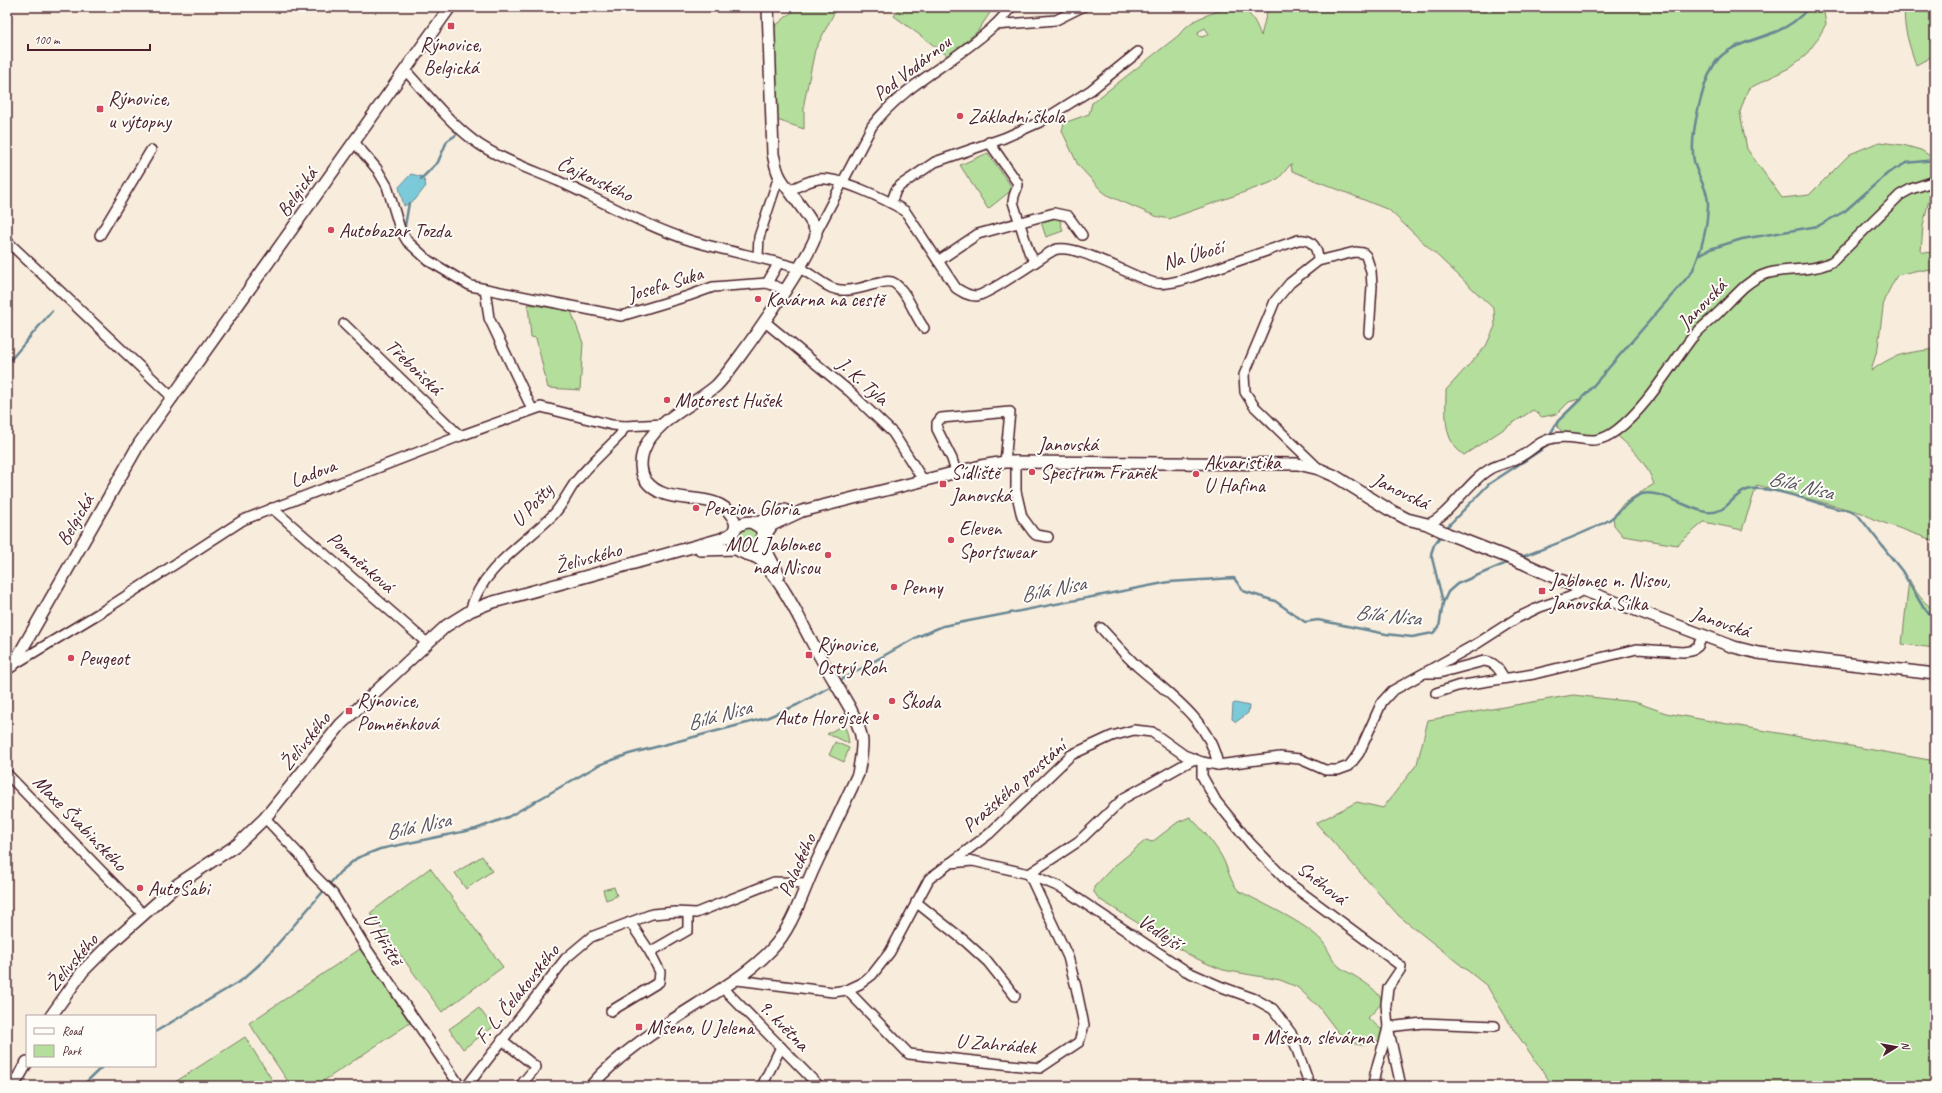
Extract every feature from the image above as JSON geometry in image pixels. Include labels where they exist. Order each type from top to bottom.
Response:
[{"type":"street","name":"Belgická","points":[[10,667],[139,444],[450,7]]},
{"type":"street","points":[[701,500],[716,500],[728,503],[744,519],[761,528],[764,539],[759,549],[747,554],[736,549],[732,541],[736,525],[735,520],[727,510],[716,503],[662,494],[650,486],[643,477],[641,467],[643,452],[654,434],[664,424],[716,385],[739,360],[800,268],[814,244],[816,233],[812,222],[779,176],[773,154],[768,7]]},
{"type":"street","name":"Pod Vodárnou","points":[[816,233],[872,126],[890,104],[995,25],[1011,7]]},
{"type":"street","points":[[995,25],[1056,20],[1082,7]]},
{"type":"street","points":[[891,203],[896,190],[901,185],[935,162],[1040,122],[1091,90],[1138,52]]},
{"type":"street","name":"Čajkovského","points":[[405,70],[454,125],[474,141],[505,158],[642,221],[684,238],[758,257],[778,264],[800,268]]},
{"type":"street","name":"Josefa Suka","points":[[354,142],[377,169],[387,186],[400,229],[407,241],[429,260],[471,286],[621,316],[688,296],[713,286],[767,283],[785,290]]},
{"type":"street","points":[[989,142],[1018,182],[1013,200],[1029,252],[1035,262]]},
{"type":"street","points":[[100,235],[151,150]]},
{"type":"street","points":[[758,257],[759,237],[779,176]]},
{"type":"street","name":"Na Úbočí","points":[[789,191],[819,179],[829,179],[842,182],[891,203],[905,211],[956,288],[962,292],[977,296],[992,289],[1054,250],[1067,249],[1083,253],[1156,283],[1171,283],[1304,239],[1314,244],[1317,250],[1318,261]]},
{"type":"street","name":"Janovská","points":[[1430,526],[1469,485],[1490,469],[1517,458],[1543,441],[1560,437],[1589,441],[1606,438],[1618,430],[1631,417],[1692,338],[1745,286],[1765,274],[1813,269],[1833,261],[1900,195],[1911,189],[1935,181]]},
{"type":"street","points":[[938,261],[978,234],[1054,213],[1060,213],[1068,216],[1082,235]]},
{"type":"street","points":[[7,241],[173,398]]},
{"type":"street","points":[[1319,469],[1254,406],[1244,392],[1244,375],[1275,301],[1290,283],[1318,261],[1355,252],[1363,253],[1366,256],[1370,267],[1372,286],[1369,333]]},
{"type":"street","points":[[767,283],[778,264]]},
{"type":"street","points":[[800,268],[830,288],[839,291],[866,288],[888,281],[893,282],[902,289],[924,328]]},
{"type":"street","points":[[485,289],[489,318],[532,409]]},
{"type":"street","name":"J. K. Tyla","points":[[764,321],[849,391],[894,433],[923,480]]},
{"type":"street","name":"Třeboňská","points":[[344,324],[460,436]]},
{"type":"street","name":"Ladova","points":[[10,667],[106,609],[243,520],[532,409],[542,407],[551,408],[612,425],[625,426],[664,424]]},
{"type":"street","points":[[956,472],[952,459],[936,429],[937,423],[941,418],[1010,412],[1010,461],[1022,517],[1036,535],[1048,537]]},
{"type":"street","name":"U Pošty","points":[[470,611],[474,597],[482,583],[509,554],[554,514],[577,480],[620,435],[625,426]]},
{"type":"street","name":"Janovská","points":[[764,539],[772,525],[790,515],[923,480],[1010,461],[1298,464],[1319,469],[1335,476],[1407,519],[1430,526],[1525,564],[1583,590],[1734,647],[1758,653],[1935,674]]},
{"type":"street","name":"Janovská","points":[[752,523],[760,522],[793,507],[837,502]]},
{"type":"street","name":"Pomněnková","points":[[272,508],[427,643]]},
{"type":"street","points":[[734,532],[740,524],[752,523]]},
{"type":"street","name":"Želivského","points":[[52,1015],[83,971],[143,914],[178,884],[238,844],[265,818],[341,724],[446,626],[470,611],[490,603],[726,538],[734,532]]},
{"type":"street","name":"Palackého","points":[[764,539],[765,548],[777,569],[782,587]]},
{"type":"street","name":"Želivského","points":[[657,557],[710,549],[736,549]]},
{"type":"street","name":"Palackého","points":[[591,1086],[610,1065],[624,1054],[737,980],[759,962],[781,939],[794,915],[858,774],[861,757],[862,736],[859,726],[782,587],[762,562],[747,554]]},
{"type":"street","name":"Pražského povstání","points":[[737,980],[813,991],[833,992],[847,990],[860,984],[872,975],[890,952],[916,902],[930,879],[948,863],[989,834],[1072,755],[1112,736],[1134,730],[1152,732],[1184,755],[1198,761],[1218,765],[1280,758],[1300,759],[1325,770],[1338,770],[1349,766],[1359,753],[1382,702],[1392,691],[1478,643],[1517,618],[1540,607],[1570,597],[1583,590]]},
{"type":"street","points":[[1101,628],[1136,664],[1178,702],[1198,723],[1208,737],[1216,755],[1218,765]]},
{"type":"street","points":[[1436,693],[1457,686],[1534,674],[1637,649],[1683,652],[1690,651],[1698,646],[1703,636]]},
{"type":"street","name":"Pražského povstání","points":[[1424,673],[1439,672],[1484,661],[1491,661],[1498,668],[1504,678]]},
{"type":"street","points":[[1029,874],[1079,841],[1124,798],[1198,761]]},
{"type":"street","name":"Sněhová","points":[[1198,761],[1202,776],[1216,801],[1262,855],[1290,883],[1401,966],[1388,988],[1386,1004],[1388,1027],[1401,1086]]},
{"type":"street","name":"Maxe Švabinského","points":[[7,774],[143,914]]},
{"type":"street","name":"U Hřiště","points":[[265,818],[300,855],[312,873],[333,894],[366,948],[460,1086]]},
{"type":"street","name":"Vedlejší","points":[[948,863],[973,861],[1029,874],[1062,888],[1186,971],[1222,987],[1255,999],[1273,1009],[1292,1033],[1310,1086]]},
{"type":"street","name":"U Zahrádek","points":[[847,990],[909,1054],[1040,1068],[1079,1042],[1084,1025],[1068,957],[1029,874]]},
{"type":"street","name":"F. L. Čelakovského","points":[[467,1086],[566,958],[591,937],[652,914],[675,912],[696,913],[774,882],[808,883]]},
{"type":"street","points":[[916,902],[966,942],[988,962],[1015,996]]},
{"type":"street","points":[[650,952],[688,930],[688,913]]},
{"type":"street","points":[[611,1011],[659,982],[660,972],[650,952],[630,922]]},
{"type":"street","name":"9. května","points":[[723,988],[819,1086]]},
{"type":"street","points":[[1388,1027],[1423,1023],[1495,1026]]},
{"type":"street","name":"Sněhová","points":[[1373,1086],[1374,1072],[1384,1046],[1388,1027]]},
{"type":"street","points":[[502,1040],[536,1067],[520,1086]]},
{"type":"street","points":[[762,1086],[780,1047]]},
{"type":"street","points":[[10,1086],[18,1078],[26,1064]]},
{"type":"green space","points":[[794,7],[837,7],[815,50],[804,103],[804,129],[777,120],[774,27],[792,12]]},
{"type":"green space","points":[[900,7],[994,7],[977,32],[948,56],[894,16]]},
{"type":"green space","points":[[1228,7],[1241,9],[1249,14],[1256,23],[1261,36],[1268,7],[1823,7],[1826,24],[1817,40],[1805,56],[1789,68],[1748,89],[1740,112],[1747,149],[1782,198],[1809,195],[1850,154],[1879,142],[1903,145],[1921,150],[1935,159],[1935,175],[1932,176],[1932,186],[1923,226],[1921,252],[1935,253],[1935,271],[1919,270],[1897,275],[1884,300],[1878,347],[1871,371],[1894,357],[1935,349],[1935,541],[1873,519],[1862,513],[1757,485],[1742,530],[1704,522],[1677,545],[1623,536],[1614,525],[1613,517],[1624,503],[1654,484],[1641,460],[1631,448],[1611,430],[1593,438],[1563,433],[1557,426],[1558,422],[1579,399],[1569,402],[1557,414],[1542,417],[1533,410],[1464,455],[1457,449],[1452,442],[1447,426],[1446,390],[1486,346],[1495,326],[1494,309],[1389,210],[1292,171],[1291,164],[1279,178],[1270,183],[1169,219],[1155,216],[1109,196],[1102,191],[1078,165],[1062,131],[1064,123],[1089,114],[1092,103],[1179,35],[1189,24]],"holes":[[[1205,28],[1209,34],[1202,37],[1199,36],[1198,32]]]},
{"type":"green space","points":[[1905,7],[1935,7],[1935,55],[1916,65],[1906,29],[1904,14]]},
{"type":"green space","points":[[988,153],[1013,189],[988,209],[960,165]]},
{"type":"green space","points":[[1059,217],[1063,231],[1046,237],[1041,222]]},
{"type":"green space","points":[[528,304],[571,311],[583,343],[580,390],[548,388],[536,338],[531,337]]},
{"type":"green space","points":[[748,528],[755,531],[758,538],[755,545],[748,548],[741,545],[738,538],[741,531]]},
{"type":"green space","points":[[1909,579],[1926,604],[1935,610],[1935,648],[1902,644]]},
{"type":"green space","points":[[1573,695],[1635,702],[1666,713],[1935,761],[1935,1086],[1553,1086],[1512,1027],[1487,986],[1399,916],[1316,823],[1357,802],[1383,808],[1417,764],[1428,720]]},
{"type":"green space","points":[[842,721],[847,732],[849,743],[827,734],[841,726],[840,722]]},
{"type":"green space","points":[[835,742],[849,748],[844,762],[829,755]]},
{"type":"green space","points":[[1190,817],[1208,836],[1219,852],[1233,883],[1239,891],[1306,927],[1322,941],[1333,959],[1341,968],[1365,983],[1377,993],[1382,1003],[1368,1018],[1382,1030],[1384,1035],[1380,1041],[1360,1045],[1352,1043],[1337,1031],[1318,1006],[1297,987],[1280,980],[1223,970],[1208,964],[1191,956],[1099,899],[1094,892],[1094,887],[1112,868],[1146,840],[1152,842],[1178,822]]},
{"type":"green space","points":[[482,856],[492,871],[466,889],[455,873]]},
{"type":"green space","points":[[430,868],[503,967],[442,1012],[370,913]]},
{"type":"green space","points":[[614,887],[617,896],[606,900],[603,890]]},
{"type":"green space","points":[[360,949],[410,1023],[316,1086],[291,1086],[249,1023]]},
{"type":"green space","points":[[479,1008],[493,1027],[463,1049],[449,1029]]},
{"type":"green space","points":[[245,1037],[276,1086],[169,1086]]},
{"type":"water","points":[[411,174],[423,177],[426,186],[415,200],[404,206],[399,187]]},
{"type":"water","points":[[1235,703],[1249,706],[1248,713],[1236,722],[1232,719],[1233,704]]},
{"type":"waterway","points":[[1549,436],[1558,421],[1586,394],[1692,272],[1703,240],[1708,207],[1707,194],[1694,161],[1694,137],[1703,91],[1714,65],[1720,57],[1732,48],[1780,30],[1798,18],[1809,7]]},
{"type":"waterway","points":[[421,179],[438,162],[447,141],[456,135]]},
{"type":"waterway","points":[[1699,255],[1710,249],[1742,239],[1818,226],[1845,211],[1888,173],[1906,163],[1935,160]]},
{"type":"waterway","points":[[405,226],[409,203]]},
{"type":"waterway","points":[[7,364],[52,311]]},
{"type":"waterway","points":[[1444,530],[1489,484],[1541,450],[1545,444]]},
{"type":"waterway","name":"Bílá Nisa","points":[[1519,558],[1598,526],[1613,517],[1635,497],[1646,493],[1663,496],[1698,510],[1713,512],[1724,508],[1736,496],[1747,490],[1767,490],[1792,495],[1838,509],[1849,510],[1858,515],[1902,571],[1923,607],[1935,619]]},
{"type":"waterway","points":[[1442,534],[1434,545],[1431,554],[1443,602]]},
{"type":"waterway","name":"Bílá Nisa","points":[[839,681],[917,637],[943,626],[1169,582],[1234,578],[1243,591],[1275,601],[1305,622],[1318,620],[1386,634],[1412,637],[1433,633],[1439,627],[1443,603],[1448,592],[1457,584],[1509,562]]},
{"type":"waterway","name":"Bílá Nisa","points":[[156,1031],[242,980],[262,962],[340,872],[357,858],[380,849],[476,829],[508,817],[599,765],[629,754],[766,718],[797,705],[833,685]]},
{"type":"waterway","name":"Bílá Nisa","points":[[82,1086],[102,1067]]},
{"type":"place","name":"Rýnovice, Belgická","points":[[451,26]]},
{"type":"place","name":"Rýnovice, u výtopny","points":[[100,109]]},
{"type":"place","name":"Základní škola","points":[[960,116]]},
{"type":"place","name":"Autobazar Tozda","points":[[331,230]]},
{"type":"place","name":"Kavárna na cestě","points":[[758,299]]},
{"type":"place","name":"Motorest Hušek","points":[[667,400]]},
{"type":"place","name":"Spectrum Franěk","points":[[1032,472]]},
{"type":"place","name":"Akvaristika U Hafina","points":[[1196,474]]},
{"type":"place","name":"Sídliště Janovská","points":[[943,484]]},
{"type":"place","name":"Penzion Gloria","points":[[696,508]]},
{"type":"place","name":"Eleven Sportswear","points":[[951,540]]},
{"type":"place","name":"MOL Jablonec nad Nisou","points":[[828,555]]},
{"type":"place","name":"Penny","points":[[894,587]]},
{"type":"place","name":"Jablonec n. Nisou, Janovská Silka","points":[[1542,591]]},
{"type":"place","name":"Rýnovice, Ostrý Roh","points":[[809,655]]},
{"type":"place","name":"Peugeot","points":[[71,658]]},
{"type":"place","name":"Škoda","points":[[892,701]]},
{"type":"place","name":"Rýnovice, Pomněnková","points":[[349,711]]},
{"type":"place","name":"Auto Horejsek","points":[[876,717]]},
{"type":"place","name":"AutoSabi","points":[[140,888]]},
{"type":"place","name":"Mšeno, U Jelena","points":[[639,1027]]},
{"type":"place","name":"Mšeno, slévárna","points":[[1256,1037]]}]
